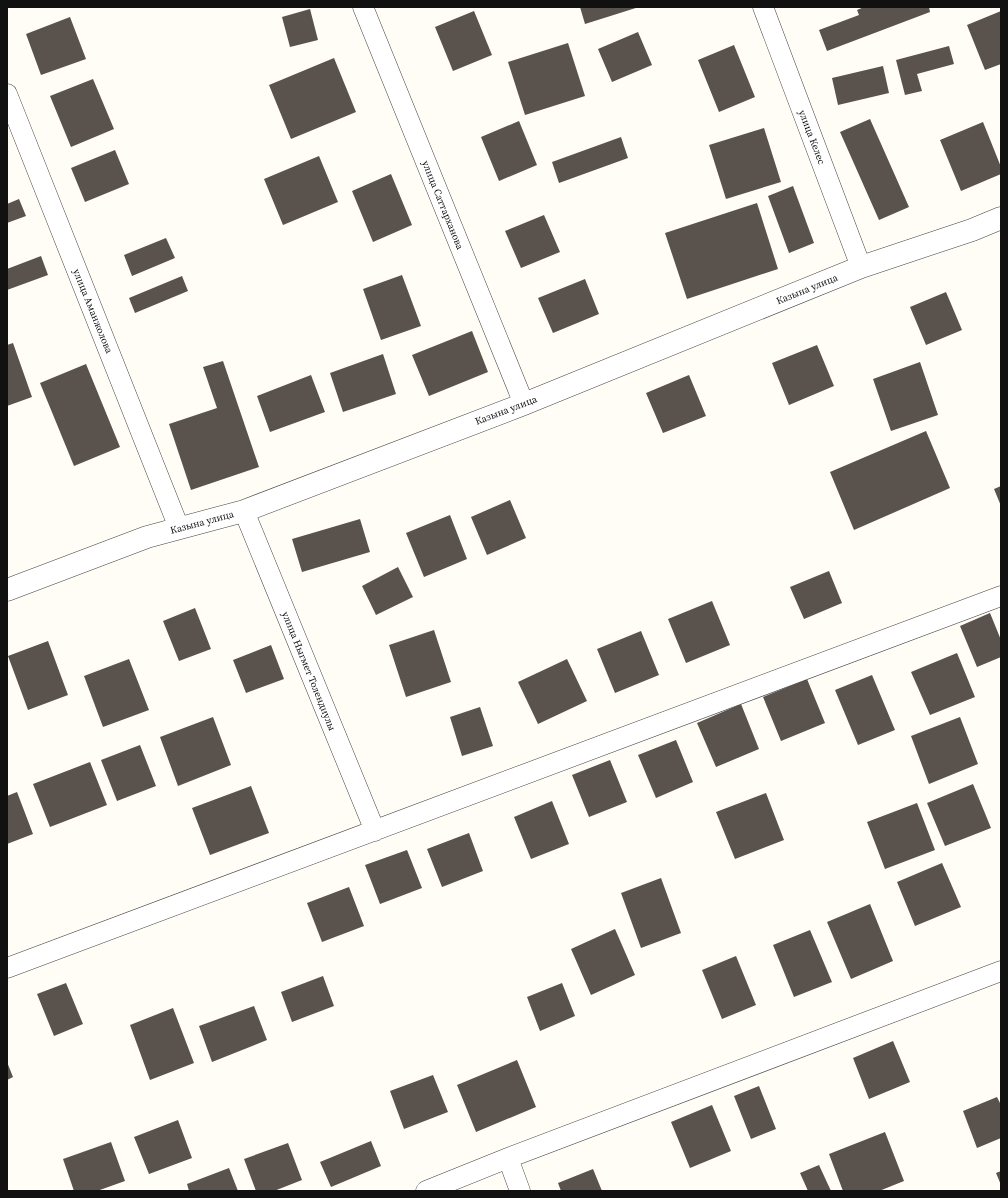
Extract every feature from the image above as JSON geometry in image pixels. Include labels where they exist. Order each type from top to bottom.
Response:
[{"type":"street","name":"улица Саттарханова","points":[[363,7],[524,404]]},
{"type":"street","name":"улица Келес","points":[[763,7],[861,267]]},
{"type":"street","name":"улица Аманжолова","points":[[7,94],[179,528]]},
{"type":"street","name":"Казына улица","points":[[7,590],[147,537],[244,511],[524,404],[861,267],[972,230],[1001,218]]},
{"type":"street","name":"улица Ныгмет Толендиулы","points":[[244,511],[375,831]]},
{"type":"street","points":[[7,968],[1001,596]]},
{"type":"street","points":[[426,1191],[508,1158],[1001,971]]},
{"type":"street","points":[[508,1158],[520,1191]]},
{"type":"building","points":[[580,7],[639,7],[585,24]]},
{"type":"building","points":[[864,7],[929,7],[930,12],[827,51],[819,30],[859,15],[857,10]]},
{"type":"building","points":[[310,9],[318,40],[290,47],[282,17]]},
{"type":"building","points":[[474,11],[492,55],[453,71],[435,27]]},
{"type":"building","points":[[1001,11],[1001,64],[985,70],[967,25]]},
{"type":"building","points":[[70,17],[86,59],[41,75],[26,34]]},
{"type":"building","points":[[638,32],[652,65],[612,82],[598,49]]},
{"type":"building","points":[[568,43],[585,96],[525,115],[508,62]]},
{"type":"building","points":[[734,45],[755,97],[719,112],[698,60]]},
{"type":"building","points":[[949,46],[954,64],[917,74],[922,91],[905,95],[896,60]]},
{"type":"building","points":[[334,58],[356,112],[291,139],[269,85]]},
{"type":"building","points":[[883,66],[889,93],[838,105],[832,78]]},
{"type":"building","points":[[93,79],[114,129],[71,147],[50,96]]},
{"type":"building","points":[[870,119],[909,207],[879,220],[840,132]]},
{"type":"building","points":[[519,121],[537,165],[499,181],[481,137]]},
{"type":"building","points":[[983,122],[1001,167],[1001,174],[961,191],[940,140]]},
{"type":"building","points":[[764,128],[781,182],[726,199],[709,145]]},
{"type":"building","points":[[621,137],[628,158],[559,183],[552,162]]},
{"type":"building","points":[[115,150],[129,184],[85,202],[71,168]]},
{"type":"building","points":[[319,156],[338,202],[283,225],[264,179]]},
{"type":"building","points":[[391,174],[412,225],[373,242],[352,191]]},
{"type":"building","points":[[793,186],[814,243],[789,253],[768,196]]},
{"type":"building","points":[[19,199],[26,216],[7,223],[7,204]]},
{"type":"building","points":[[757,203],[778,269],[687,299],[665,233]]},
{"type":"building","points":[[544,215],[560,252],[521,268],[505,231]]},
{"type":"building","points":[[166,238],[175,258],[132,276],[124,255]]},
{"type":"building","points":[[41,256],[48,275],[7,290],[7,269]]},
{"type":"building","points":[[402,275],[421,326],[381,340],[363,289]]},
{"type":"building","points":[[182,276],[188,291],[135,313],[129,298]]},
{"type":"building","points":[[585,279],[599,314],[553,333],[538,298]]},
{"type":"building","points":[[946,292],[962,330],[926,345],[910,307]]},
{"type":"building","points":[[472,331],[488,372],[429,396],[412,355]]},
{"type":"building","points":[[13,343],[32,397],[7,406],[7,345]]},
{"type":"building","points":[[817,345],[834,386],[789,405],[772,363]]},
{"type":"building","points":[[383,354],[396,394],[343,412],[330,373]]},
{"type":"building","points":[[223,361],[259,467],[191,490],[169,424],[217,408],[203,367]]},
{"type":"building","points":[[920,362],[938,415],[891,431],[873,379]]},
{"type":"building","points":[[86,364],[120,447],[74,466],[40,383]]},
{"type":"building","points":[[311,375],[325,412],[270,432],[257,396]]},
{"type":"building","points":[[689,375],[706,416],[663,433],[646,393]]},
{"type":"building","points":[[926,431],[950,488],[854,530],[830,472]]},
{"type":"building","points":[[1001,486],[1001,506],[994,489]]},
{"type":"building","points":[[510,500],[526,538],[487,555],[471,517]]},
{"type":"building","points":[[450,515],[467,559],[424,577],[406,533]]},
{"type":"building","points":[[360,519],[370,552],[302,572],[292,539]]},
{"type":"building","points":[[398,567],[413,597],[376,615],[362,586]]},
{"type":"building","points":[[829,571],[842,603],[804,619],[790,587]]},
{"type":"building","points":[[712,601],[730,645],[686,663],[668,619]]},
{"type":"building","points":[[195,608],[211,649],[179,661],[163,621]]},
{"type":"building","points":[[990,613],[1001,640],[1001,657],[977,667],[960,626]]},
{"type":"building","points":[[434,630],[451,682],[406,697],[389,645]]},
{"type":"building","points":[[641,631],[659,675],[615,693],[597,649]]},
{"type":"building","points":[[48,641],[68,695],[28,710],[8,656]]},
{"type":"building","points":[[271,645],[284,679],[246,693],[233,660]]},
{"type":"building","points":[[957,653],[975,697],[930,715],[911,672]]},
{"type":"building","points":[[129,659],[149,710],[103,727],[84,676]]},
{"type":"building","points":[[567,659],[587,701],[538,724],[518,682]]},
{"type":"building","points":[[872,675],[895,730],[858,745],[835,690]]},
{"type":"building","points":[[807,679],[825,723],[781,741],[763,697]]},
{"type":"building","points":[[741,704],[759,749],[716,767],[697,723]]},
{"type":"building","points":[[480,707],[493,746],[462,756],[450,717]]},
{"type":"building","points":[[213,717],[231,765],[178,786],[160,737]]},
{"type":"building","points":[[960,717],[978,764],[929,784],[911,736]]},
{"type":"building","points":[[676,740],[693,782],[656,798],[638,755]]},
{"type":"building","points":[[140,745],[156,786],[117,801],[101,760]]},
{"type":"building","points":[[610,760],[627,802],[589,817],[572,775]]},
{"type":"building","points":[[90,762],[107,805],[50,827],[33,784]]},
{"type":"building","points":[[973,784],[991,828],[945,846],[927,803]]},
{"type":"building","points":[[251,786],[269,833],[210,855],[192,808]]},
{"type":"building","points":[[17,792],[33,834],[7,844],[7,796]]},
{"type":"building","points":[[766,793],[784,840],[735,859],[716,812]]},
{"type":"building","points":[[552,801],[569,844],[531,859],[514,817]]},
{"type":"building","points":[[917,803],[935,850],[885,869],[867,822]]},
{"type":"building","points":[[469,833],[483,871],[442,887],[427,849]]},
{"type":"building","points":[[407,850],[422,888],[380,904],[365,865]]},
{"type":"building","points":[[942,863],[961,907],[915,926],[897,882]]},
{"type":"building","points":[[661,878],[681,933],[641,948],[621,893]]},
{"type":"building","points":[[349,887],[364,926],[322,942],[307,903]]},
{"type":"building","points":[[870,904],[893,961],[851,979],[827,922]]},
{"type":"building","points":[[615,929],[635,975],[591,995],[571,949]]},
{"type":"building","points":[[810,930],[832,982],[794,997],[773,945]]},
{"type":"building","points":[[736,956],[756,1005],[722,1019],[702,970]]},
{"type":"building","points":[[323,976],[334,1006],[292,1022],[281,992]]},
{"type":"building","points":[[66,983],[83,1024],[54,1036],[37,994]]},
{"type":"building","points":[[562,983],[575,1016],[540,1031],[527,997]]},
{"type":"building","points":[[254,1006],[267,1040],[212,1062],[199,1026]]},
{"type":"building","points":[[173,1008],[194,1063],[150,1080],[130,1025]]},
{"type":"building","points":[[893,1041],[910,1082],[869,1099],[853,1058]]},
{"type":"building","points":[[517,1060],[536,1107],[476,1132],[457,1085]]},
{"type":"building","points":[[7,1062],[13,1077],[7,1080]]},
{"type":"building","points":[[433,1075],[448,1112],[404,1129],[390,1091]]},
{"type":"building","points":[[759,1086],[776,1129],[751,1139],[734,1096]]},
{"type":"building","points":[[997,1097],[1001,1105],[1001,1138],[977,1148],[963,1111]]},
{"type":"building","points":[[712,1105],[731,1151],[690,1168],[671,1122]]},
{"type":"building","points":[[178,1120],[192,1158],[149,1174],[134,1137]]},
{"type":"building","points":[[885,1132],[904,1181],[879,1191],[843,1191],[829,1154]]},
{"type":"building","points":[[371,1141],[381,1166],[331,1187],[320,1162]]},
{"type":"building","points":[[111,1142],[125,1181],[97,1191],[74,1191],[63,1159]]},
{"type":"building","points":[[288,1143],[302,1180],[274,1191],[256,1191],[244,1159]]},
{"type":"building","points":[[819,1165],[831,1191],[808,1191],[800,1173]]},
{"type":"building","points":[[229,1168],[238,1191],[189,1191],[187,1184]]},
{"type":"building","points":[[593,1169],[602,1191],[561,1191],[558,1183]]},
{"type":"building","points":[[1001,1171],[1001,1185],[996,1173]]}]
